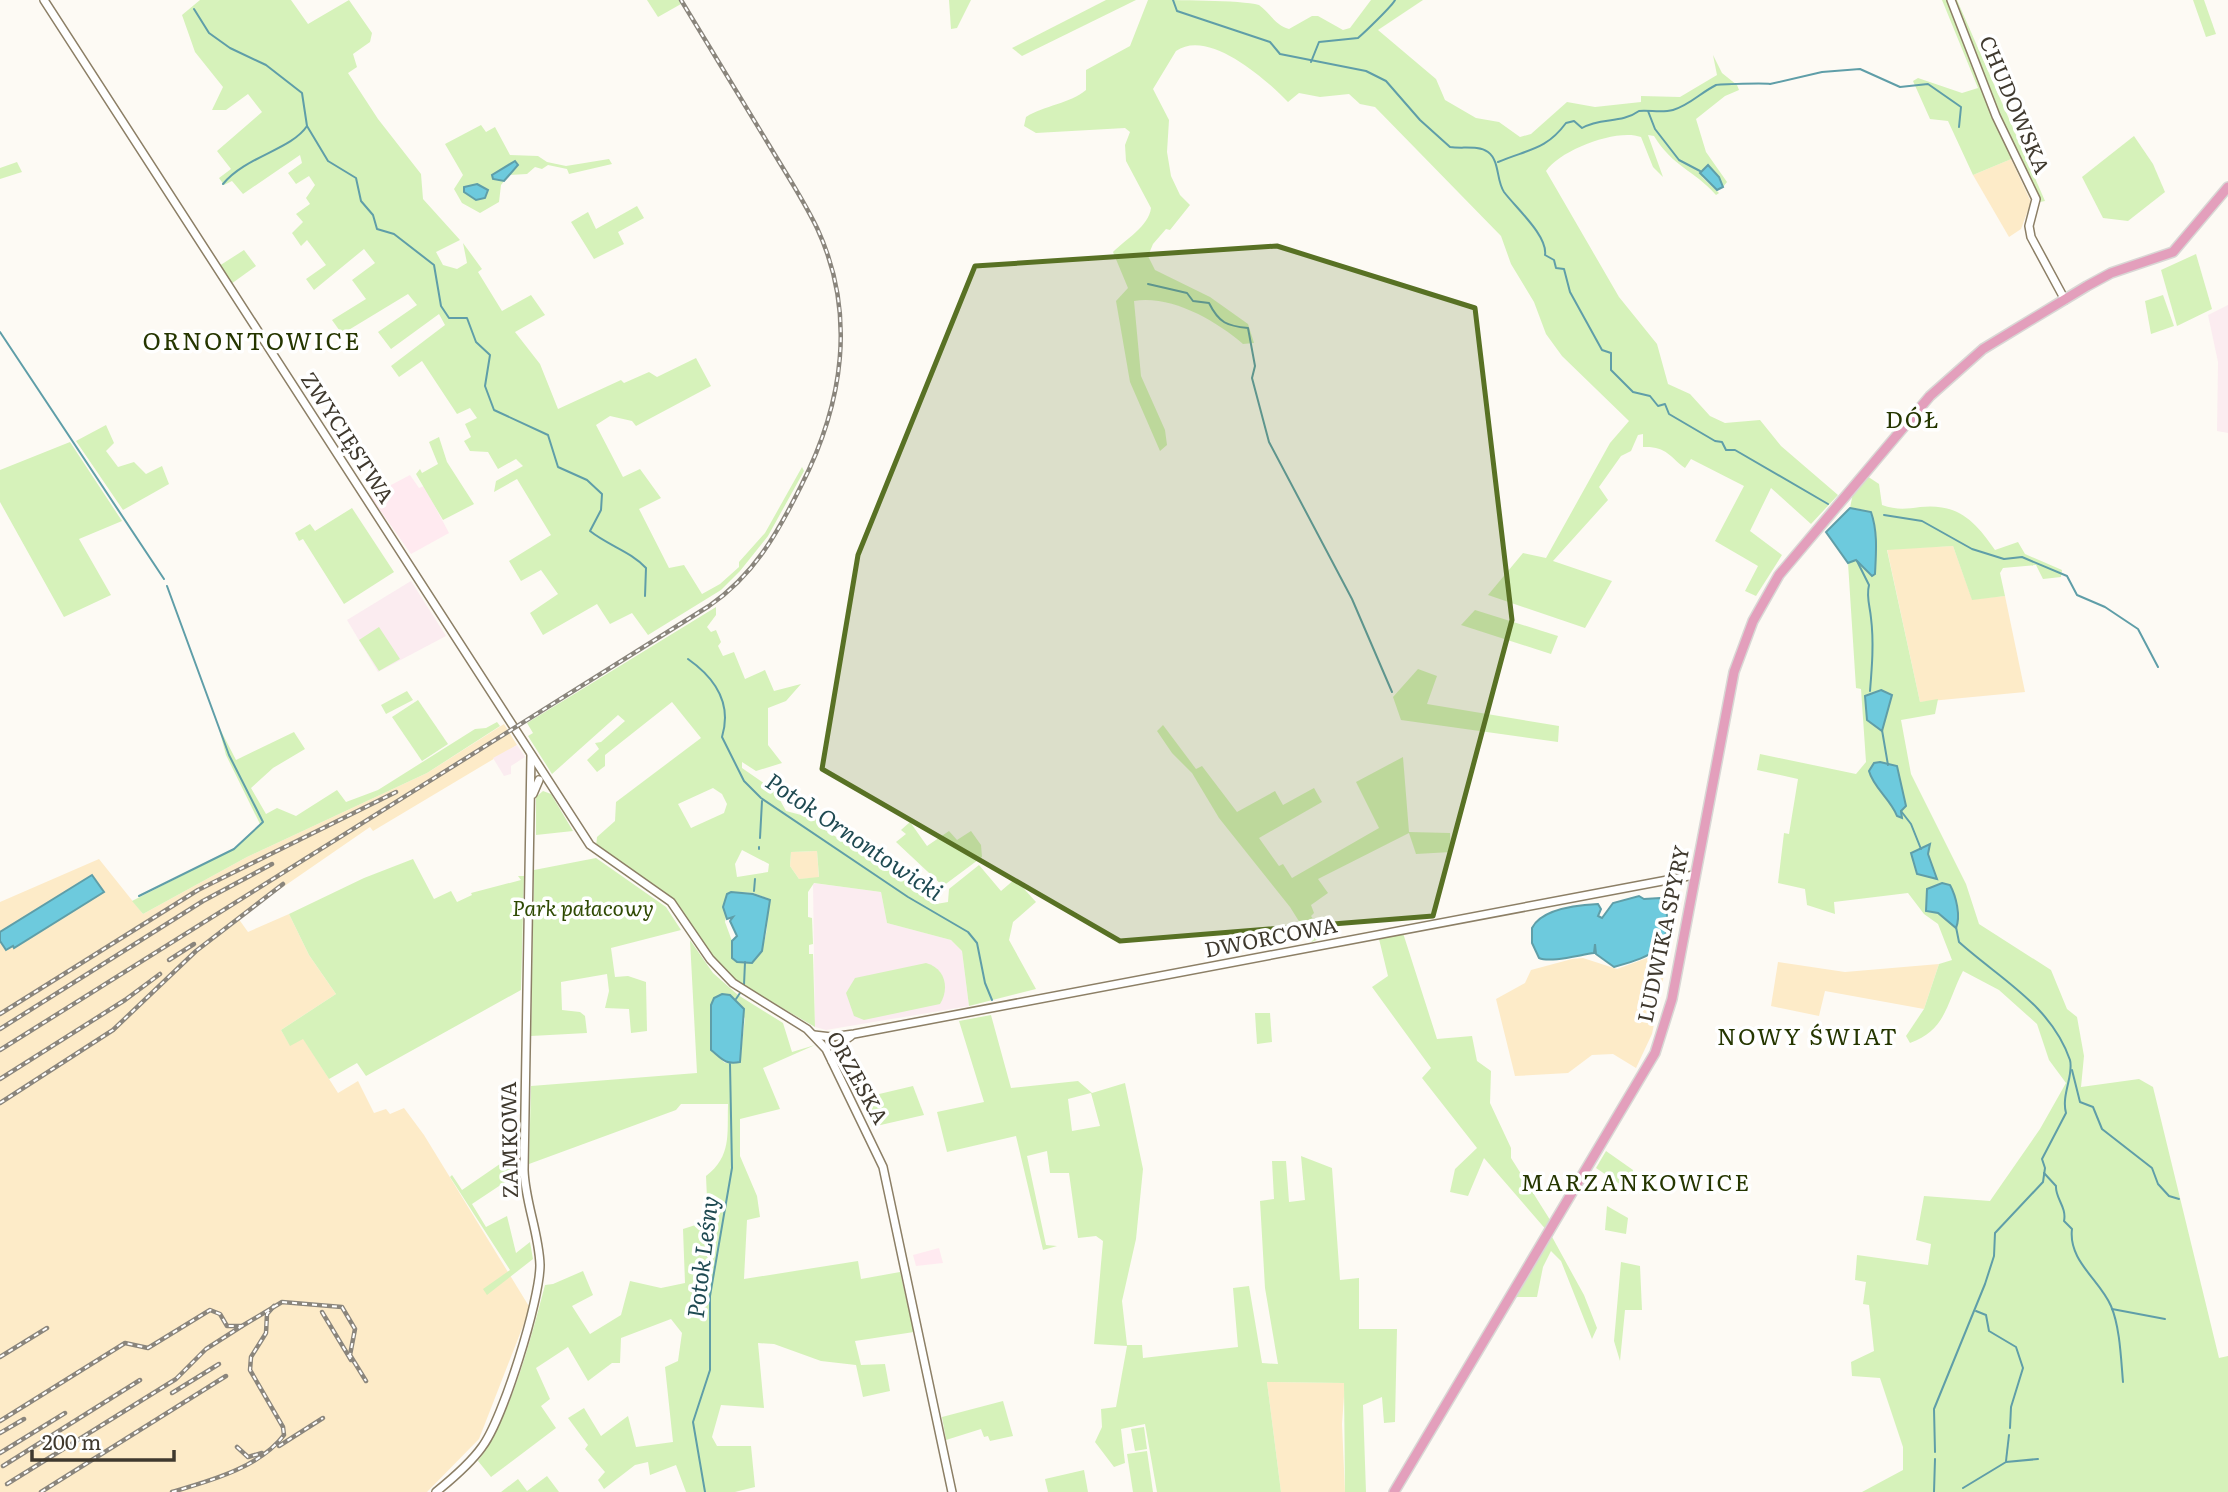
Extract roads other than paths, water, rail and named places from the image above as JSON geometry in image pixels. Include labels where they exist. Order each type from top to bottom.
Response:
[{"type":"main road","name":"LUDWIKA SPYRY","points":[[1394,1492],[1655,1053],[1671,999],[1729,693],[1745,640],[1779,575],[1918,409],[1963,364],[2111,273],[2173,252],[2228,187]]},
{"type":"street","name":"ZWYCIĘSTWA","points":[[44,0],[531,753],[539,775]]},
{"type":"street","name":"CHUDOWSKA","points":[[1951,0],[1996,116],[2036,199],[2030,221],[2031,237],[2065,300]]},
{"type":"street","name":"ORZESKA","points":[[539,775],[554,788],[590,845],[671,902],[721,971],[740,988],[814,1035],[824,1047],[883,1167],[952,1492]]},
{"type":"street","name":"ZAMKOWA","points":[[436,1492],[475,1457],[491,1431],[527,1331],[538,1282],[539,1256],[527,1203],[524,1170],[532,798],[539,775]]},
{"type":"street","name":"DWORCOWA","points":[[814,1035],[832,1037],[854,1034],[1694,875]]},
{"type":"street","name":"DWORCOWA","points":[[838,1046],[854,1034]]},
{"type":"street","points":[[824,1047],[832,1037],[838,1046]]},
{"type":"street","points":[[824,1047],[838,1046]]},
{"type":"street","points":[[832,1061],[838,1046]]},
{"type":"water","points":[[515,161],[518,165],[504,181],[493,179],[492,175]]},
{"type":"water","points":[[1708,165],[1719,177],[1723,187],[1717,190],[1700,173]]},
{"type":"water","points":[[477,184],[488,190],[485,198],[476,200],[464,192],[464,187]]},
{"type":"water","points":[[1850,508],[1871,512],[1876,543],[1875,574],[1872,576],[1856,560],[1848,563],[1826,532]]},
{"type":"water","points":[[1881,690],[1892,695],[1882,731],[1867,720],[1865,696]]},
{"type":"water","points":[[1874,763],[1897,766],[1906,806],[1901,811],[1902,818],[1897,816],[1871,777],[1869,771]]},
{"type":"water","points":[[1930,844],[1928,854],[1937,879],[1917,874],[1911,853]]},
{"type":"water","points":[[92,875],[104,892],[14,948],[13,946],[6,950],[0,941],[0,932]]},
{"type":"water","points":[[1942,883],[1950,885],[1954,895],[1958,912],[1956,928],[1938,913],[1926,911],[1927,889]]},
{"type":"water","points":[[727,894],[753,894],[770,900],[762,951],[752,963],[737,962],[732,958],[732,941],[737,936],[730,921],[733,917],[727,919],[723,907]]},
{"type":"water","points":[[1639,896],[1644,899],[1660,898],[1665,902],[1667,931],[1658,948],[1649,954],[1614,967],[1596,954],[1595,944],[1594,953],[1557,959],[1539,958],[1532,943],[1532,928],[1544,916],[1561,909],[1598,904],[1601,909],[1598,916],[1602,918],[1613,903]]},
{"type":"water","points":[[722,994],[730,995],[744,1009],[740,1062],[727,1062],[711,1050],[711,1005],[714,998]]},
{"type":"waterway","points":[[1173,0],[1177,11],[1270,42],[1280,54],[1366,71],[1386,81],[1420,120],[1450,147],[1475,148],[1488,152],[1494,160],[1504,192],[1537,231],[1545,247],[1545,255],[1554,260],[1556,268],[1564,269],[1570,292],[1602,350],[1611,353],[1611,370],[1633,392],[1650,396],[1658,406],[1665,404],[1669,414],[1715,441],[1722,442],[1726,450],[1735,450],[1828,504]]},
{"type":"waterway","points":[[1311,62],[1319,42],[1358,38],[1395,0]]},
{"type":"waterway","name":"Potok Ornontowicki","points":[[194,9],[209,33],[230,48],[266,65],[302,93],[307,126],[328,161],[356,178],[361,201],[373,215],[377,229],[394,234],[434,265],[441,306],[449,318],[467,318],[476,342],[490,355],[485,386],[494,410],[548,435],[558,467],[587,480],[602,494],[601,510],[590,531],[646,568],[645,596]]},
{"type":"waterway","points":[[1498,162],[1544,144],[1566,123],[1574,121],[1582,128],[1625,118],[1639,111],[1673,110],[1716,85],[1770,84],[1822,72],[1860,69],[1900,87],[1928,84],[1961,107],[1959,127]]},
{"type":"waterway","points":[[1648,111],[1655,129],[1679,160],[1700,171]]},
{"type":"waterway","points":[[223,184],[244,166],[290,141],[307,126]]},
{"type":"waterway","points":[[1148,284],[1187,293],[1193,301],[1209,303],[1224,322],[1248,328],[1255,366],[1252,378],[1269,442],[1352,599],[1392,692]]},
{"type":"waterway","points":[[0,332],[164,579]]},
{"type":"waterway","points":[[1884,515],[1922,521],[1972,549],[2004,559],[2022,557],[2067,576],[2077,595],[2105,607],[2138,629],[2158,667]]},
{"type":"waterway","points":[[1857,561],[1869,585],[1873,645],[1870,691]]},
{"type":"waterway","points":[[139,896],[234,849],[263,822],[229,755],[167,586]]},
{"type":"waterway","name":"Potok Ornontowicki","points":[[688,659],[698,666],[719,693],[725,714],[722,737],[744,781],[761,798],[908,897],[968,932],[977,943],[985,983],[992,1000]]},
{"type":"waterway","points":[[1882,730],[1888,765]]},
{"type":"waterway","points":[[760,838],[762,801]]},
{"type":"waterway","points":[[1901,811],[1911,824],[1921,849]]},
{"type":"waterway","points":[[754,891],[755,879]]},
{"type":"waterway","points":[[1935,1452],[1934,1409],[1985,1284],[1994,1256],[1995,1233],[2043,1182],[2045,1168],[2042,1159],[2066,1113],[2065,1099],[2071,1066],[2061,1041],[2037,1008],[1959,942],[1956,927]]},
{"type":"waterway","points":[[744,985],[745,962]]},
{"type":"waterway","points":[[736,999],[740,993]]},
{"type":"waterway","name":"Potok Leśny","points":[[705,1492],[693,1422],[710,1370],[710,1296],[732,1168],[730,1064]]},
{"type":"waterway","points":[[2072,1070],[2080,1102],[2093,1107],[2102,1129],[2152,1168],[2158,1184],[2169,1196],[2179,1199]]},
{"type":"waterway","points":[[2044,1173],[2056,1186],[2064,1211],[2064,1221],[2072,1229],[2072,1240],[2080,1261],[2111,1306],[2118,1333],[2123,1382]]},
{"type":"waterway","points":[[2112,1309],[2165,1319]]},
{"type":"waterway","points":[[1976,1311],[1986,1315],[1989,1331],[2016,1347],[2023,1368],[2011,1407],[2010,1428]]},
{"type":"waterway","points":[[2006,1461],[2009,1435]]},
{"type":"waterway","points":[[1934,1492],[1935,1459]]},
{"type":"waterway","points":[[1963,1488],[2006,1462],[2038,1459]]},
{"type":"railway","points":[[0,1050],[709,606],[752,567],[773,537],[801,486],[827,423],[840,358],[841,326],[837,293],[830,260],[812,217],[681,0]]},
{"type":"railway","points":[[0,1014],[198,890],[396,792]]},
{"type":"railway","points":[[0,1029],[203,901],[272,864]]},
{"type":"railway","points":[[0,1103],[113,1030],[196,951],[283,884]]},
{"type":"railway","points":[[169,960],[194,944]]},
{"type":"railway","points":[[0,1079],[125,1000],[160,974]]},
{"type":"railway","points":[[0,1421],[125,1343],[148,1348],[210,1310],[220,1314],[227,1326],[242,1326],[282,1302],[342,1307],[355,1329],[350,1355],[366,1381]]},
{"type":"railway","points":[[172,1492],[247,1465],[274,1446],[284,1435],[283,1427],[250,1370],[251,1357],[266,1333],[267,1314],[274,1306]]},
{"type":"railway","points":[[322,1312],[351,1360]]},
{"type":"railway","points":[[7,1484],[176,1379],[206,1349],[242,1326]]},
{"type":"railway","points":[[0,1357],[47,1328]]},
{"type":"railway","points":[[172,1393],[219,1364]]},
{"type":"railway","points":[[41,1492],[226,1376]]},
{"type":"railway","points":[[3,1466],[140,1380]]},
{"type":"railway","points":[[0,1453],[65,1413]]},
{"type":"railway","points":[[279,1446],[323,1418]]},
{"type":"railway","points":[[0,1433],[24,1419]]},
{"type":"railway","points":[[237,1447],[248,1457],[262,1453]]},
{"type":"district","name":"ORNONTOWICE","points":[[252,342]]},
{"type":"district","name":"DÓŁ","points":[[1913,420]]},
{"type":"district","name":"NOWY ŚWIAT","points":[[1808,1037]]},
{"type":"district","name":"MARZANKOWICE","points":[[1636,1183]]},
{"type":"park label","name":"Park pałacowy","points":[[583,909]]}]
